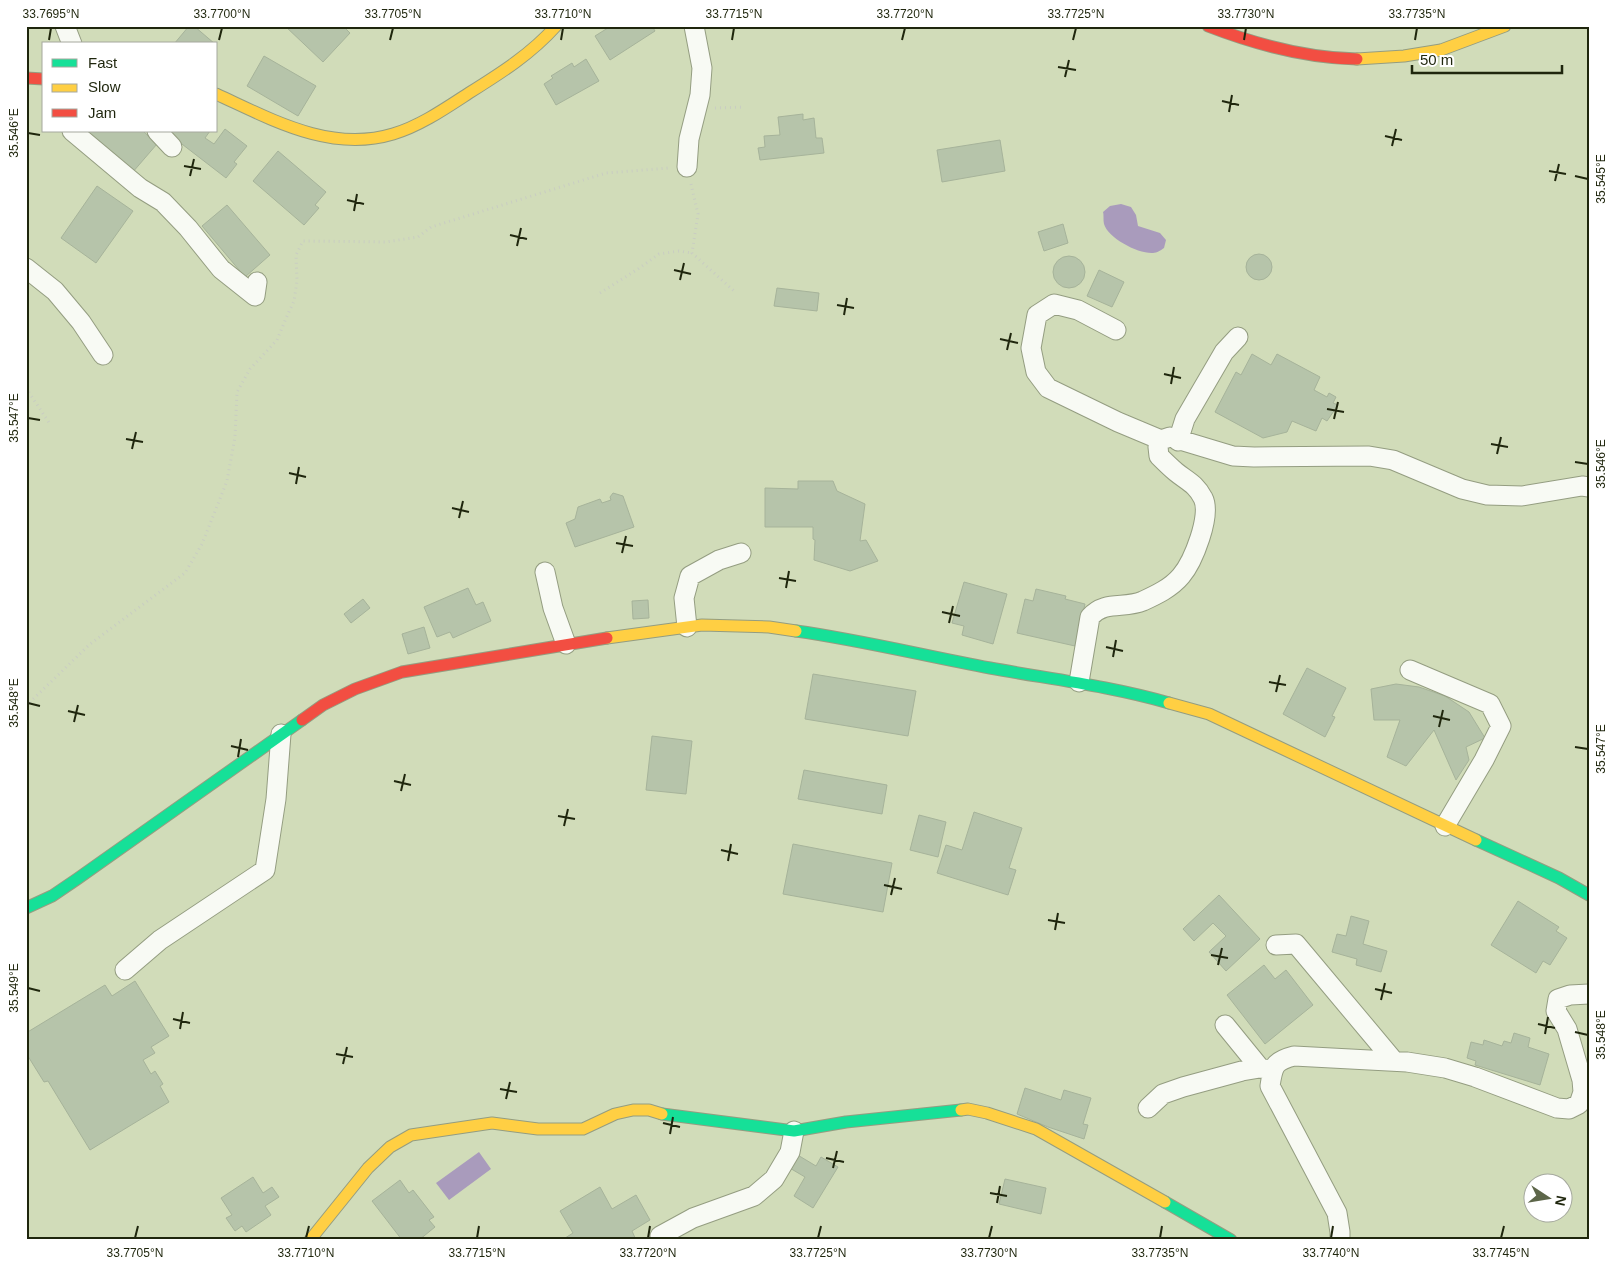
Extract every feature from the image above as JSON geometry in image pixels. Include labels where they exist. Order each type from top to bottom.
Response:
[{"type":"street","points":[[64,26],[71,42]]},
{"type":"street","points":[[536,47],[556,26]]},
{"type":"street","points":[[218,95],[287,126],[320,137],[371,139],[392,134],[426,120],[514,64],[567,26]]},
{"type":"street","points":[[688,167],[689,139],[700,95],[702,68],[694,26]]},
{"type":"street","points":[[1208,26],[1235,37],[1286,51],[1316,56],[1364,59],[1403,56],[1441,50],[1506,26]]},
{"type":"street","points":[[26,78],[42,80]]},
{"type":"street","points":[[73,132],[140,188],[163,202],[188,228],[221,269],[255,296],[257,282]]},
{"type":"street","points":[[158,132],[172,147]]},
{"type":"street","points":[[26,268],[55,291],[81,322],[103,355]]},
{"type":"street","points":[[1116,330],[1078,310],[1054,304],[1037,315],[1032,348],[1036,372],[1048,388],[1118,422],[1170,441],[1233,456],[1345,455],[1377,457],[1393,460],[1462,489],[1487,495],[1522,496],[1582,486],[1589,487]]},
{"type":"street","points":[[1079,682],[1090,617],[1096,610],[1140,602],[1169,587],[1182,575],[1202,533],[1207,510],[1204,499],[1194,485],[1177,473],[1159,456],[1158,447],[1170,441],[1224,352],[1238,337]]},
{"type":"street","points":[[687,627],[684,598],[690,576],[719,560],[741,553]]},
{"type":"street","points":[[545,572],[553,608],[566,644]]},
{"type":"street","points":[[26,908],[52,896],[324,705],[355,689],[402,672],[566,644],[702,625],[769,627],[861,641],[991,668],[1079,682],[1155,699],[1209,714],[1374,793],[1559,878],[1589,894]]},
{"type":"street","points":[[1410,670],[1490,704],[1501,726],[1484,760],[1445,826]]},
{"type":"street","points":[[125,970],[160,940],[265,870],[276,799],[282,734]]},
{"type":"street","points":[[1276,945],[1296,944],[1394,1061]]},
{"type":"street","points":[[1148,1108],[1163,1094],[1242,1071],[1266,1069],[1282,1059],[1294,1056],[1407,1062],[1445,1068],[1476,1077],[1557,1108],[1569,1109],[1579,1104],[1583,1092],[1582,1080],[1566,1029],[1556,1011],[1558,999],[1570,995],[1589,994]]},
{"type":"street","points":[[1225,1025],[1266,1069],[1270,1086],[1337,1213],[1340,1240]]},
{"type":"street","points":[[310,1240],[368,1168],[390,1146],[411,1135],[492,1123],[538,1129],[584,1129],[615,1114],[633,1110],[649,1110],[666,1115],[794,1131],[846,1122],[968,1109],[987,1113],[1036,1129],[1231,1240]]},
{"type":"street","points":[[660,1236],[693,1218],[754,1196],[774,1179],[790,1152],[794,1131]]},
{"type":"path","points":[[698,105],[717,108],[744,107]]},
{"type":"path","points":[[26,706],[89,645],[185,573],[213,520],[227,481],[235,437],[237,392],[250,369],[277,340],[294,301],[297,281],[296,255],[302,241],[386,242],[418,237],[431,227],[606,173],[688,167],[698,214],[692,253]]},
{"type":"path","points":[[600,293],[659,254],[679,250],[692,253],[734,291]]},
{"type":"path","points":[[26,388],[50,424]]},
{"type":"shaded area","points":[[1121,204],[1131,207],[1136,215],[1138,226],[1160,233],[1166,240],[1164,248],[1154,253],[1147,253],[1124,244],[1111,235],[1104,224],[1103,212],[1110,206]]},
{"type":"shaded area","points":[[479,1152],[491,1169],[449,1200],[436,1183]]},
{"type":"building","points":[[189,26],[194,26],[213,42],[176,42]]},
{"type":"building","points":[[285,26],[343,26],[350,33],[323,62]]},
{"type":"building","points":[[611,26],[652,26],[655,31],[610,60],[595,36]]},
{"type":"building","points":[[264,56],[316,86],[298,116],[247,86]]},
{"type":"building","points":[[586,59],[599,81],[556,105],[544,84],[553,78],[551,76],[572,63],[574,67]]},
{"type":"building","points":[[803,114],[803,120],[814,118],[816,138],[822,138],[824,153],[760,160],[758,148],[765,147],[764,136],[780,135],[778,117]]},
{"type":"building","points":[[225,129],[247,146],[234,162],[237,164],[226,178],[166,132],[209,132],[205,138],[214,144]]},
{"type":"building","points":[[87,132],[144,132],[157,144],[132,173]]},
{"type":"building","points":[[1000,140],[1005,171],[942,182],[937,150]]},
{"type":"building","points":[[278,151],[326,192],[315,205],[319,208],[304,225],[253,181]]},
{"type":"building","points":[[97,186],[133,211],[96,263],[61,238]]},
{"type":"building","points":[[227,205],[270,255],[245,277],[202,226]]},
{"type":"building","points":[[1063,224],[1068,243],[1044,251],[1038,232]]},
{"type":"building","points":[[1259,254],[1268,258],[1272,267],[1268,276],[1259,280],[1250,276],[1246,267],[1250,258]]},
{"type":"building","points":[[1069,256],[1075,257],[1080,261],[1084,266],[1084,278],[1080,283],[1075,287],[1069,288],[1063,287],[1058,283],[1054,278],[1053,272],[1054,266],[1058,261],[1063,257]]},
{"type":"building","points":[[1099,270],[1124,282],[1112,307],[1087,296]]},
{"type":"building","points":[[777,288],[819,293],[817,311],[774,306]]},
{"type":"building","points":[[1252,354],[1271,365],[1277,354],[1320,377],[1314,390],[1327,397],[1329,393],[1336,397],[1333,403],[1338,405],[1327,421],[1322,418],[1316,431],[1292,421],[1287,432],[1263,438],[1215,412],[1236,372],[1241,375]]},
{"type":"building","points":[[798,481],[833,481],[837,491],[865,504],[860,541],[866,540],[878,561],[850,571],[814,560],[815,540],[813,539],[813,527],[765,527],[765,488],[798,489]]},
{"type":"building","points":[[613,493],[623,496],[634,527],[575,547],[566,523],[575,519],[578,507],[600,499],[602,503],[611,500],[610,497]]},
{"type":"building","points":[[964,582],[1007,594],[993,644],[962,635],[964,626],[952,623]]},
{"type":"building","points":[[468,588],[476,605],[483,602],[491,621],[453,638],[450,632],[437,637],[424,607]]},
{"type":"building","points":[[1036,589],[1066,596],[1065,599],[1085,604],[1075,646],[1017,633],[1025,599],[1033,601]]},
{"type":"building","points":[[363,599],[370,608],[351,623],[344,614]]},
{"type":"building","points":[[648,600],[649,618],[633,619],[632,601]]},
{"type":"building","points":[[424,627],[430,648],[408,654],[402,634]]},
{"type":"building","points":[[1307,668],[1346,688],[1332,716],[1335,717],[1325,737],[1283,714]]},
{"type":"building","points":[[813,674],[916,691],[908,736],[805,719]]},
{"type":"building","points":[[1396,684],[1419,687],[1445,696],[1469,712],[1485,738],[1466,747],[1469,760],[1456,780],[1434,730],[1406,766],[1387,757],[1400,720],[1374,720],[1371,689]]},
{"type":"building","points":[[652,736],[692,741],[686,794],[646,790]]},
{"type":"building","points":[[804,770],[887,785],[882,814],[798,799]]},
{"type":"building","points":[[974,812],[1022,828],[1009,868],[1016,870],[1008,895],[937,873],[946,845],[962,850]]},
{"type":"building","points":[[919,815],[946,822],[938,857],[910,850]]},
{"type":"building","points":[[793,844],[892,863],[883,912],[783,894]]},
{"type":"building","points":[[1219,895],[1260,939],[1226,971],[1209,952],[1226,936],[1213,923],[1194,941],[1183,929]]},
{"type":"building","points":[[1518,901],[1559,927],[1556,931],[1567,938],[1550,965],[1543,961],[1536,973],[1491,945]]},
{"type":"building","points":[[1351,916],[1369,921],[1363,944],[1387,951],[1381,972],[1356,965],[1357,959],[1332,952],[1337,934],[1346,936]]},
{"type":"building","points":[[1264,965],[1275,979],[1286,970],[1313,1005],[1265,1044],[1227,995]]},
{"type":"building","points":[[135,981],[169,1036],[151,1047],[155,1053],[143,1060],[151,1074],[155,1071],[163,1084],[160,1086],[169,1102],[90,1150],[48,1081],[44,1082],[26,1053],[26,1033],[105,985],[112,996]]},
{"type":"building","points":[[1514,1033],[1530,1038],[1528,1047],[1549,1054],[1540,1085],[1475,1065],[1476,1061],[1467,1058],[1471,1042],[1483,1045],[1484,1040],[1502,1046],[1504,1041],[1511,1043]]},
{"type":"building","points":[[1025,1088],[1061,1100],[1064,1090],[1091,1098],[1083,1124],[1088,1125],[1084,1139],[1017,1114]]},
{"type":"building","points":[[796,1154],[816,1166],[821,1157],[838,1167],[813,1208],[794,1196],[805,1177],[788,1167]]},
{"type":"building","points":[[253,1177],[263,1193],[272,1187],[279,1197],[265,1206],[271,1215],[246,1232],[242,1226],[235,1231],[226,1218],[232,1215],[221,1198]]},
{"type":"building","points":[[1005,1179],[1046,1188],[1041,1214],[999,1204]]},
{"type":"building","points":[[400,1180],[409,1193],[413,1190],[434,1217],[429,1220],[435,1227],[419,1240],[402,1240],[372,1201]]},
{"type":"building","points":[[600,1187],[612,1209],[636,1195],[650,1220],[632,1231],[636,1240],[562,1240],[573,1233],[560,1211]]},
{"type":"traffic: fast","points":[[796,631],[1102,687],[1169,703]]},
{"type":"traffic: fast","points":[[26,908],[52,896],[77,879],[302,720]]},
{"type":"traffic: fast","points":[[1476,840],[1559,878],[1589,895]]},
{"type":"traffic: fast","points":[[662,1114],[794,1131],[846,1122],[961,1110]]},
{"type":"traffic: fast","points":[[1165,1202],[1231,1240]]},
{"type":"traffic: slow","points":[[218,95],[280,123],[302,130],[346,139],[370,139],[403,131],[442,110],[515,63],[556,26]]},
{"type":"traffic: slow","points":[[1357,59],[1404,56],[1441,50],[1505,26]]},
{"type":"traffic: slow","points":[[607,638],[702,625],[769,627],[796,631]]},
{"type":"traffic: slow","points":[[1169,703],[1209,714],[1476,840]]},
{"type":"traffic: slow","points":[[961,1110],[968,1109],[987,1113],[1036,1129],[1165,1202]]},
{"type":"traffic: slow","points":[[310,1240],[368,1168],[390,1147],[411,1135],[492,1123],[538,1129],[583,1129],[615,1114],[633,1110],[649,1110],[662,1114]]},
{"type":"traffic: jam","points":[[1208,26],[1263,45],[1281,49],[1319,56],[1357,59]]},
{"type":"traffic: jam","points":[[26,78],[42,79]]},
{"type":"traffic: jam","points":[[302,720],[323,705],[355,689],[402,672],[607,638]]}]
